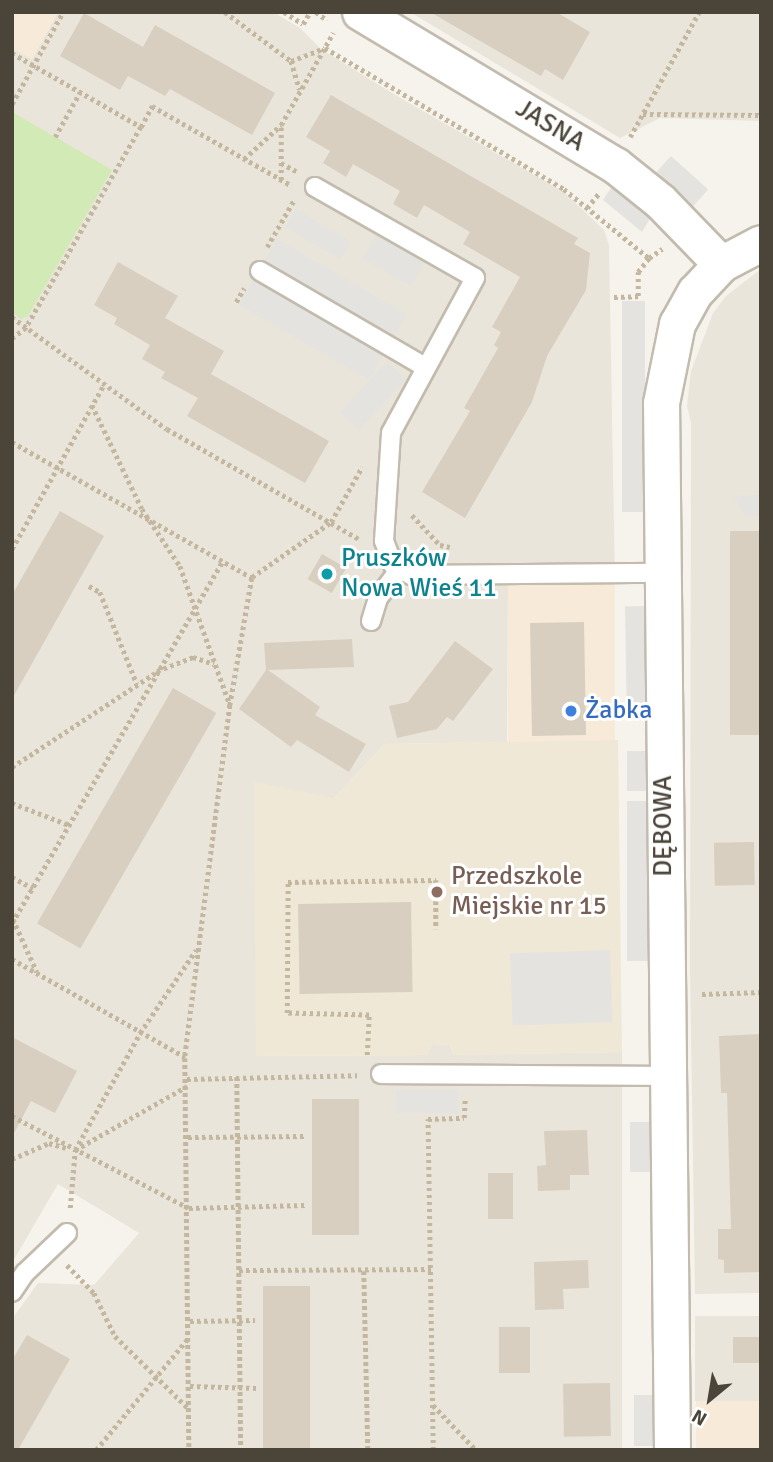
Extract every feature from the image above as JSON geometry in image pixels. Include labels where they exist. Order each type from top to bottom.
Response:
[{"type":"street","name":"JASNA","points":[[366,18],[615,165],[660,201],[721,264]]},
{"type":"street","name":"DĘBOWA","points":[[672,1450],[660,403],[667,362],[687,306],[721,264],[761,243]]},
{"type":"lane","points":[[315,187],[475,278],[391,433],[384,541],[398,571],[411,575],[662,573]]},
{"type":"lane","points":[[260,271],[425,367]]},
{"type":"lane","points":[[371,621],[378,598],[398,571]]},
{"type":"lane","points":[[381,1074],[666,1076]]},
{"type":"lane","points":[[12,1292],[25,1273],[67,1233]]},
{"type":"path","points":[[12,104],[63,12]]},
{"type":"path","points":[[225,12],[291,61],[300,90]]},
{"type":"path","points":[[284,12],[303,24],[310,12]]},
{"type":"path","points":[[615,165],[699,12]]},
{"type":"path","points":[[291,61],[325,48],[366,18]]},
{"type":"path","points":[[243,159],[281,125],[325,48]]},
{"type":"path","points":[[325,48],[564,189],[649,258]]},
{"type":"path","points":[[12,54],[141,127]]},
{"type":"path","points":[[55,137],[79,92]]},
{"type":"path","points":[[12,339],[26,328],[152,106],[305,193],[315,187]]},
{"type":"path","points":[[643,114],[761,115]]},
{"type":"path","points":[[281,125],[281,180]]},
{"type":"path","points":[[614,297],[638,296],[638,272],[649,258],[670,242]]},
{"type":"path","points":[[12,317],[103,386],[167,429],[331,522]]},
{"type":"path","points":[[12,550],[103,386]]},
{"type":"path","points":[[92,405],[150,519],[180,566],[230,705]]},
{"type":"path","points":[[189,1450],[189,1208],[185,1058],[230,705],[252,578],[331,522],[377,442],[391,433]]},
{"type":"path","points":[[12,442],[252,578]]},
{"type":"path","points":[[388,493],[440,544],[463,550]]},
{"type":"path","points":[[37,973],[13,920],[223,560]]},
{"type":"path","points":[[89,586],[100,592],[137,684]]},
{"type":"path","points":[[12,766],[156,672],[193,657],[214,664]]},
{"type":"path","points":[[12,803],[69,825]]},
{"type":"path","points":[[12,877],[33,888]]},
{"type":"path","points":[[367,1056],[369,1015],[287,1013],[288,881],[436,880],[436,929]]},
{"type":"path","points":[[67,1233],[75,1150],[140,1033],[198,947]]},
{"type":"path","points":[[12,959],[185,1058]]},
{"type":"path","points":[[699,994],[761,992]]},
{"type":"path","points":[[187,1079],[381,1074]]},
{"type":"path","points":[[433,1450],[428,1119],[464,1118],[465,1096],[473,1094],[473,1074]]},
{"type":"path","points":[[237,1077],[241,1450]]},
{"type":"path","points":[[12,1159],[49,1143],[75,1150],[187,1086]]},
{"type":"path","points":[[12,1116],[189,1208],[305,1205]]},
{"type":"path","points":[[188,1137],[305,1136]]},
{"type":"path","points":[[52,1248],[94,1293],[115,1336],[190,1410]]},
{"type":"path","points":[[239,1270],[431,1269]]},
{"type":"path","points":[[364,1270],[368,1450]]},
{"type":"path","points":[[190,1321],[255,1320]]},
{"type":"path","points":[[96,1450],[190,1336]]},
{"type":"path","points":[[190,1386],[256,1388]]},
{"type":"path","points":[[432,1404],[476,1450]]},
{"type":"shaded area","points":[[12,12],[58,12],[32,59],[12,48]]},
{"type":"shaded area","points":[[58,12],[273,12],[300,28],[321,49],[564,192],[604,230],[609,245],[615,584],[508,584],[507,742],[385,744],[334,798],[256,1056],[426,1055],[432,1044],[449,1045],[454,1055],[622,1052],[622,1450],[12,1450],[12,1319],[38,1283],[94,1285],[139,1233],[58,1184],[12,1263],[12,48],[32,59]]},
{"type":"shaded area","points":[[410,12],[761,12],[761,121],[660,118],[620,138]]},
{"type":"shaded area","points":[[671,156],[708,189],[691,208],[654,175]]},
{"type":"shaded area","points":[[615,182],[654,212],[642,232],[603,200]]},
{"type":"shaded area","points":[[296,209],[351,242],[340,260],[285,227]]},
{"type":"shaded area","points":[[376,235],[424,263],[411,286],[362,258]]},
{"type":"shaded area","points":[[277,239],[407,314],[369,380],[239,305]]},
{"type":"shaded area","points":[[761,269],[761,1293],[695,1294],[690,967],[691,423],[687,406],[691,371],[713,313],[726,296]]},
{"type":"shaded area","points":[[622,301],[645,301],[645,512],[622,512]]},
{"type":"shaded area","points":[[387,362],[406,380],[359,430],[340,412]]},
{"type":"shaded area","points":[[733,495],[761,495],[761,516],[745,516]]},
{"type":"shaded area","points":[[508,584],[615,584],[615,742],[508,742]]},
{"type":"shaded area","points":[[625,606],[647,606],[649,709],[627,709]]},
{"type":"shaded area","name":"Przedszkole Miejskie nr 15","points":[[618,740],[622,1052],[454,1055],[449,1045],[432,1044],[426,1055],[256,1056],[254,782],[334,798],[385,744]]},
{"type":"shaded area","points":[[627,751],[651,751],[651,791],[627,791]]},
{"type":"shaded area","points":[[627,801],[651,801],[651,961],[627,961]]},
{"type":"shaded area","points":[[610,950],[613,1022],[513,1025],[510,953]]},
{"type":"shaded area","points":[[396,1090],[458,1090],[458,1113],[396,1113]]},
{"type":"shaded area","points":[[630,1122],[654,1122],[654,1172],[630,1172]]},
{"type":"shaded area","points":[[695,1316],[761,1316],[761,1401],[695,1401]]},
{"type":"shaded area","points":[[634,1395],[656,1395],[656,1446],[634,1446]]},
{"type":"shaded area","points":[[696,1401],[761,1401],[761,1450],[696,1450]]},
{"type":"green space","points":[[14,113],[112,170],[28,316],[21,319],[12,312]]},
{"type":"building","points":[[430,12],[556,12],[590,32],[563,80],[545,69],[541,76]]},
{"type":"building","points":[[84,13],[143,47],[155,25],[275,93],[252,135],[170,89],[165,96],[128,76],[120,90],[60,56]]},
{"type":"building","points":[[331,95],[578,238],[574,244],[590,253],[586,290],[547,356],[532,402],[465,518],[422,492],[470,411],[464,408],[498,348],[494,345],[501,332],[492,327],[520,277],[463,244],[470,232],[424,205],[417,218],[393,204],[400,191],[353,164],[346,177],[323,163],[330,151],[306,137]]},
{"type":"building","points":[[118,262],[178,296],[165,318],[224,351],[211,374],[329,441],[305,483],[187,416],[198,398],[161,378],[165,372],[142,359],[150,345],[114,324],[117,318],[94,305]]},
{"type":"building","points":[[60,511],[104,536],[12,699],[12,595]]},
{"type":"building","points":[[730,531],[761,531],[761,735],[730,735]]},
{"type":"building","name":"Pruszków Nowa Wieś 11","points":[[322,554],[346,568],[332,593],[308,579]]},
{"type":"building","points":[[584,622],[586,735],[532,736],[530,623]]},
{"type":"building","points":[[352,639],[354,667],[268,670],[320,707],[315,715],[366,744],[349,772],[297,740],[291,747],[239,709],[266,670],[264,643]]},
{"type":"building","points":[[455,641],[493,669],[453,721],[447,717],[437,729],[397,738],[389,706],[408,702]]},
{"type":"building","points":[[173,688],[216,713],[80,949],[37,924]]},
{"type":"building","points":[[754,842],[755,885],[715,886],[714,843]]},
{"type":"building","points":[[411,902],[413,992],[300,994],[298,904]]},
{"type":"building","points":[[761,1034],[761,1272],[724,1273],[724,1260],[718,1259],[718,1229],[731,1229],[727,1093],[721,1093],[719,1036]]},
{"type":"building","points":[[12,1037],[77,1071],[55,1113],[31,1101],[12,1137]]},
{"type":"building","points":[[312,1099],[359,1099],[359,1235],[312,1235]]},
{"type":"building","points":[[587,1130],[589,1175],[570,1175],[570,1190],[538,1191],[537,1166],[546,1165],[544,1131]]},
{"type":"building","points":[[488,1173],[513,1173],[513,1219],[488,1219]]},
{"type":"building","points":[[588,1260],[589,1288],[563,1289],[564,1309],[535,1310],[534,1262]]},
{"type":"building","points":[[263,1286],[310,1286],[310,1450],[263,1450]]},
{"type":"building","points":[[499,1327],[530,1327],[530,1373],[499,1373]]},
{"type":"building","points":[[27,1335],[70,1359],[18,1450],[12,1450],[12,1360]]},
{"type":"building","points":[[733,1337],[761,1337],[761,1363],[733,1363]]},
{"type":"building","points":[[610,1383],[611,1436],[564,1437],[563,1384]]},
{"type":"place","name":"Pruszków Nowa Wieś 11","points":[[327,574]]},
{"type":"place","name":"Żabka","points":[[571,711]]},
{"type":"place","name":"Przedszkole Miejskie nr 15","points":[[437,892]]}]
